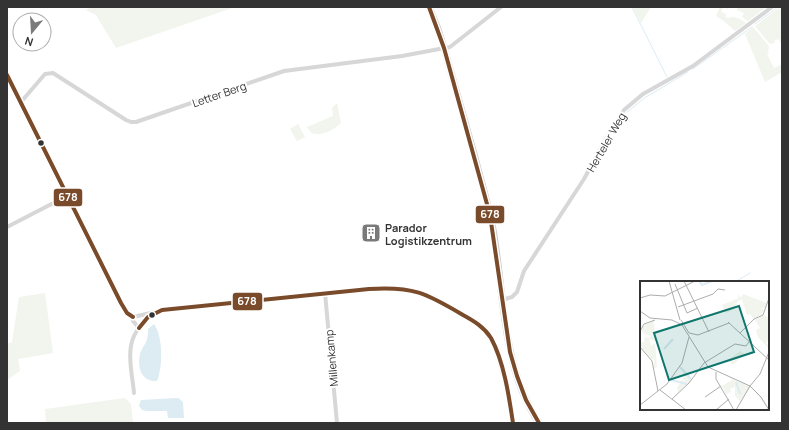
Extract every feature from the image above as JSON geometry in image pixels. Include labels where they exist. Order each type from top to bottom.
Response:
[{"type":"main road","points":[[429,7],[444,48],[488,207],[496,248],[506,332],[514,368],[525,398],[538,423]]},
{"type":"street","name":"Letter Berg","points":[[21,102],[45,74],[53,72],[126,120],[136,122],[284,71],[402,56],[444,48],[455,43],[501,7]]},
{"type":"street","name":"Herteler Weg","points":[[502,300],[512,297],[517,292],[524,271],[584,179],[624,110],[643,94],[693,66],[772,7]]},
{"type":"street","points":[[7,75],[121,303],[127,312],[133,317],[133,321],[139,328]]},
{"type":"street","points":[[7,227],[67,196]]},
{"type":"street","points":[[133,317],[162,310],[325,293],[393,288],[423,293],[444,302],[480,324],[486,330],[495,346],[505,382],[513,423]]},
{"type":"street","name":"Millenkamp","points":[[325,293],[336,423]]},
{"type":"street","points":[[134,393],[130,346],[139,328],[148,317],[159,311]]},
{"type":"shaded area","points":[[91,7],[235,7],[116,48],[96,15],[86,10]]},
{"type":"shaded area","points":[[633,7],[651,7],[641,23]]},
{"type":"shaded area","points":[[720,7],[723,7],[721,12],[726,14],[725,17],[735,17],[746,23],[735,31],[716,16]]},
{"type":"shaded area","points":[[738,7],[765,8],[748,21],[742,17],[744,13],[737,10]]},
{"type":"shaded area","points":[[782,7],[782,46],[779,39],[774,41],[775,43],[770,44],[755,26]]},
{"type":"shaded area","points":[[753,27],[768,45],[769,53],[767,54],[774,68],[782,64],[782,72],[765,82],[745,34]]},
{"type":"shaded area","points":[[337,103],[341,123],[324,133],[311,133],[307,127],[333,116],[332,108]]},
{"type":"shaded area","points":[[298,124],[305,137],[297,141],[290,129]]},
{"type":"shaded area","points":[[45,293],[53,353],[18,359],[20,371],[7,380],[7,344],[12,342],[19,297]]},
{"type":"shaded area","points":[[154,324],[159,336],[161,352],[157,381],[147,379],[141,373],[139,364],[140,352],[146,342],[148,329]]},
{"type":"shaded area","points":[[125,398],[131,404],[133,423],[46,423],[45,409]]},
{"type":"shaded area","points":[[178,398],[183,402],[184,418],[168,418],[167,411],[147,411],[142,410],[139,406],[141,400]]},
{"type":"waterway","points":[[632,7],[667,77]]},
{"type":"waterway","points":[[755,24],[778,7]]},
{"type":"waterway","points":[[693,69],[752,27]]},
{"type":"waterway","points":[[627,112],[646,97],[688,72]]},
{"type":"waterway","points":[[737,281],[750,273]]},
{"type":"transit line","name":"678","points":[[429,7],[444,48],[490,215],[510,352],[526,400],[539,423]]},
{"type":"transit line","name":"678","points":[[7,75],[121,303],[127,313],[133,317]]},
{"type":"transit line","name":"678","points":[[139,328],[148,317],[162,310],[369,289],[384,288],[408,290],[429,296],[439,301],[482,327],[488,334],[496,347],[503,368],[513,423]]},
{"type":"place","name":"Parador Logistikzentrum","points":[[371,233]]}]
